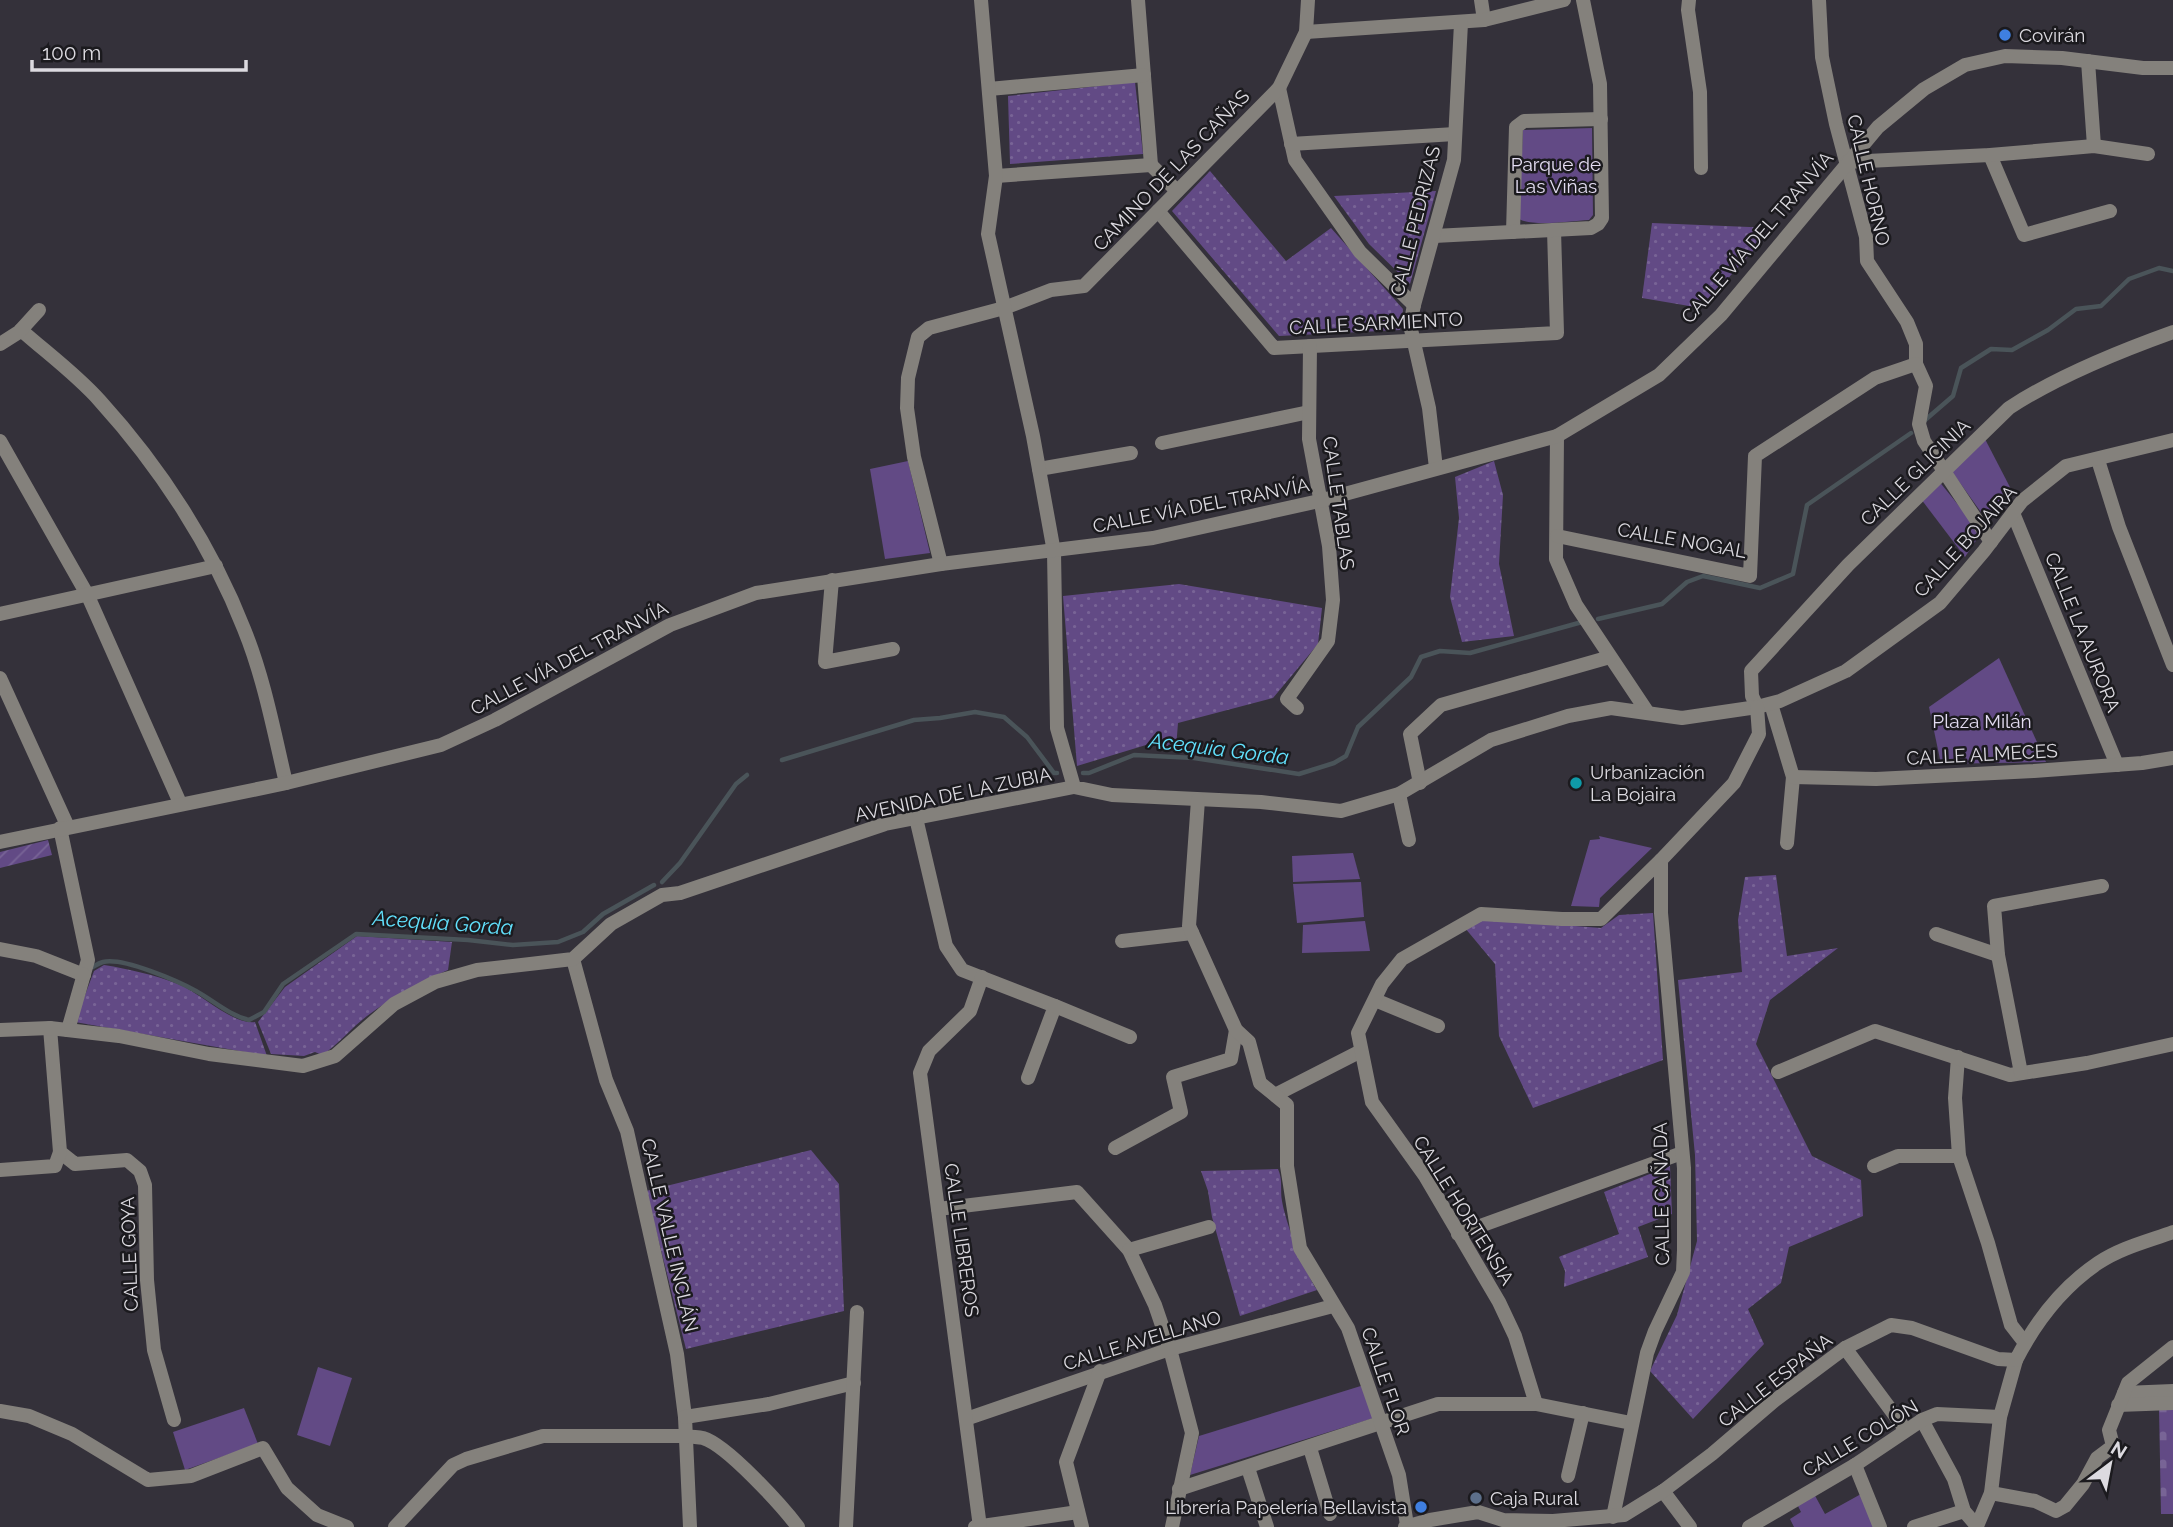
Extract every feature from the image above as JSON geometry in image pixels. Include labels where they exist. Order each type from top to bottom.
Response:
[{"type":"street","points":[[981,0],[996,176],[988,234],[1039,469],[1054,552],[1057,728],[1074,786]]},
{"type":"street","points":[[1138,0],[1151,165],[1177,191]]},
{"type":"street","name":"CAMINO DE LAS CAÑAS","points":[[941,564],[914,457],[907,408],[908,378],[918,337],[929,328],[1004,307],[1051,289],[1084,286],[1279,88],[1306,32],[1307,0]]},
{"type":"street","points":[[1480,0],[1484,20]]},
{"type":"street","points":[[1306,32],[1461,23],[1564,0]]},
{"type":"street","points":[[1434,236],[1591,228],[1602,218],[1600,84],[1583,0]]},
{"type":"street","points":[[1689,0],[1688,10],[1700,92],[1701,168]]},
{"type":"street","name":"CALLE HORNO","points":[[1819,0],[1822,57],[1836,124],[1866,237],[1867,261],[1907,322],[1916,345],[1916,364],[1926,386],[1919,424],[1924,441],[1991,542]]},
{"type":"street","name":"CALLE PEDRIZAS","points":[[1436,468],[1429,408],[1410,326],[1454,160],[1461,23]]},
{"type":"street","name":"CALLE VÍA DEL TRANVÍA","points":[[0,842],[282,784],[441,745],[495,720],[670,625],[756,593],[941,564],[1153,538],[1319,501],[1557,436],[1659,375],[1721,315],[1886,118],[1906,101],[1965,65],[2006,56],[2088,61],[2143,68],[2173,68]]},
{"type":"street","points":[[2088,61],[2094,146]]},
{"type":"street","points":[[989,89],[1144,75]]},
{"type":"street","points":[[1279,88],[1295,160],[1360,252],[1414,305]]},
{"type":"street","points":[[1513,232],[1516,127],[1524,121],[1601,119]]},
{"type":"street","points":[[1292,144],[1455,134]]},
{"type":"street","points":[[1847,162],[1990,155],[2094,146],[2148,154]]},
{"type":"street","points":[[1990,155],[2024,235],[2110,211]]},
{"type":"street","points":[[996,176],[1151,165]]},
{"type":"street","name":"CALLE SARMIENTO","points":[[1158,211],[1275,348],[1557,332],[1554,230]]},
{"type":"street","points":[[0,344],[19,332],[39,310]]},
{"type":"street","points":[[19,332],[92,402],[156,483],[212,567],[237,633],[282,784]]},
{"type":"street","name":"CALLE GLICINIA","points":[[1764,705],[1752,696],[1751,671],[1848,565],[2009,408],[2033,392],[2173,332]]},
{"type":"street","name":"CALLE TABLAS","points":[[1297,708],[1287,699],[1328,641],[1333,600],[1329,546],[1310,439],[1310,346]]},
{"type":"street","name":"CALLE NOGAL","points":[[1557,536],[1750,576],[1755,456],[1875,378],[1916,364]]},
{"type":"street","name":"CALLE TABLAS","points":[[1162,443],[1308,412]]},
{"type":"street","points":[[1557,436],[1556,559],[1576,605],[1648,713]]},
{"type":"street","name":"CALLE BOJAIRA","points":[[1198,800],[1261,802],[1341,811],[1399,794],[1490,740],[1568,716],[1611,708],[1682,718],[1764,705],[1846,671],[1940,603],[2022,501],[2066,466],[2173,440]]},
{"type":"street","points":[[0,441],[88,596],[180,803]]},
{"type":"street","points":[[1039,469],[1131,453]]},
{"type":"street","points":[[2098,460],[2119,527],[2173,665]]},
{"type":"street","name":"CALLE LA AURORA","points":[[2014,513],[2117,765]]},
{"type":"street","points":[[0,614],[212,567]]},
{"type":"street","points":[[832,580],[825,662],[893,649]]},
{"type":"street","points":[[1420,783],[1410,733],[1441,705],[1610,657]]},
{"type":"street","points":[[0,678],[64,827],[88,960],[68,1030]]},
{"type":"street","points":[[1764,705],[1793,777],[1787,843]]},
{"type":"street","name":"CALLE HORTENSIA","points":[[1536,1404],[1515,1336],[1499,1302],[1425,1176],[1372,1102],[1358,1033],[1382,984],[1402,959],[1481,914],[1601,919],[1734,783],[1759,734],[1764,705]]},
{"type":"street","name":"CALLE ALMECES","points":[[1793,777],[1876,779],[2117,765],[2173,758]]},
{"type":"street","name":"AVENIDA DE LA ZUBIA","points":[[573,959],[611,924],[662,895],[680,893],[885,824],[1074,786],[1112,795],[1198,800]]},
{"type":"street","points":[[1399,794],[1409,840]]},
{"type":"street","name":"CALLE FLOR","points":[[1198,800],[1189,926],[1236,1030],[1249,1042],[1260,1083],[1287,1105],[1287,1166],[1300,1248],[1348,1328],[1399,1475],[1406,1526]]},
{"type":"street","points":[[916,818],[946,946],[962,970],[1130,1038]]},
{"type":"street","name":"CALLE CAÑADA","points":[[1621,1520],[1631,1423],[1647,1353],[1683,1272],[1682,1153],[1661,913],[1661,860]]},
{"type":"street","points":[[2021,1073],[1998,956],[1994,906],[2102,886]]},
{"type":"street","points":[[1122,941],[1192,933]]},
{"type":"street","points":[[1936,934],[1998,956]]},
{"type":"street","points":[[0,949],[36,956],[84,975]]},
{"type":"street","points":[[0,1030],[50,1028],[119,1036],[209,1054],[303,1066],[335,1056],[394,1004],[435,982],[477,970],[573,959]]},
{"type":"street","name":"CALLE VALLE INCLÁN","points":[[573,959],[606,1080],[627,1131],[677,1354],[687,1436],[690,1527]]},
{"type":"street","name":"CALLE LIBREROS","points":[[980,1527],[920,1073],[929,1051],[970,1011],[982,977]]},
{"type":"street","points":[[1375,1000],[1438,1026]]},
{"type":"street","points":[[1028,1078],[1055,1006]]},
{"type":"street","points":[[0,1170],[55,1166],[60,1152],[50,1028]]},
{"type":"street","points":[[1115,1148],[1181,1112],[1173,1077],[1231,1059],[1236,1030]]},
{"type":"street","points":[[1778,1072],[1875,1031],[2010,1075],[2087,1063],[2173,1044]]},
{"type":"street","points":[[1275,1095],[1362,1051]]},
{"type":"street","points":[[1958,1057],[1955,1098],[1959,1156],[1988,1242],[2011,1325],[2025,1343]]},
{"type":"street","name":"CALLE GOYA","points":[[60,1152],[75,1164],[127,1160],[140,1171],[145,1185],[147,1280],[154,1350],[174,1420]]},
{"type":"street","points":[[1458,1234],[1682,1153]]},
{"type":"street","points":[[1874,1166],[1898,1156],[1959,1156]]},
{"type":"street","points":[[938,1209],[1077,1192],[1129,1250],[1155,1305],[1170,1349],[1192,1433],[1172,1527]]},
{"type":"street","points":[[1129,1250],[1209,1227]]},
{"type":"street","points":[[1922,1420],[1954,1479],[1964,1511],[1977,1527],[1991,1493],[2000,1417],[2016,1360],[2025,1343],[2054,1300],[2099,1262],[2124,1249],[2173,1232]]},
{"type":"street","name":"CALLE AVELLANO","points":[[966,1419],[1170,1349],[1333,1306]]},
{"type":"street","points":[[846,1527],[857,1312]]},
{"type":"street","name":"CALLE ESPAÑA","points":[[1406,1526],[1478,1512],[1504,1523],[1553,1524],[1621,1520],[1712,1454],[1777,1398],[1845,1348],[1891,1325],[1912,1328],[1998,1359],[2016,1360]]},
{"type":"street","points":[[1991,1493],[2035,1502],[2056,1511],[2065,1506],[2083,1484],[2097,1458],[2113,1446],[2109,1430],[2128,1383],[2173,1347]]},
{"type":"street","points":[[1845,1348],[1905,1429]]},
{"type":"street","points":[[1082,1527],[1066,1462],[1100,1371]]},
{"type":"street","points":[[685,1418],[769,1404],[854,1383]]},
{"type":"street","points":[[2121,1399],[2173,1391]]},
{"type":"street","points":[[2121,1399],[2173,1402]]},
{"type":"street","points":[[1179,1489],[1438,1404],[1536,1404],[1631,1423]]},
{"type":"street","points":[[0,1410],[29,1416],[72,1434],[148,1480],[191,1476],[263,1448],[287,1488],[317,1515],[346,1527]]},
{"type":"street","points":[[1568,1476],[1583,1413]]},
{"type":"street","name":"CALLE COLÓN","points":[[1749,1527],[1855,1465],[1922,1420],[1937,1414],[2000,1417]]},
{"type":"street","points":[[395,1527],[447,1471],[466,1459],[543,1436],[705,1438],[731,1457],[779,1503],[799,1527]]},
{"type":"street","points":[[1310,1448],[1330,1514]]},
{"type":"street","points":[[1855,1465],[1880,1527]]},
{"type":"street","points":[[1248,1468],[1267,1527]]},
{"type":"street","points":[[1663,1491],[1690,1527]]},
{"type":"street","points":[[1914,1527],[1964,1511]]},
{"type":"street","points":[[975,1527],[1079,1512]]},
{"type":"green space","points":[[1135,82],[1143,154],[1010,164],[1008,96]]},
{"type":"green space","name":"Parque de Las Viñas","points":[[1592,128],[1593,215],[1589,220],[1543,223],[1519,219],[1523,130]]},
{"type":"green space","points":[[1210,171],[1286,261],[1331,228],[1403,309],[1400,330],[1279,336],[1172,211]]},
{"type":"green space","points":[[1436,191],[1410,284],[1369,244],[1334,196]]},
{"type":"green space","points":[[1652,223],[1774,228],[1701,308],[1642,298]]},
{"type":"green space","points":[[1985,439],[2013,493],[1988,522],[1950,469]]},
{"type":"green space","points":[[908,461],[930,553],[885,559],[870,469]]},
{"type":"green space","points":[[1494,461],[1503,495],[1499,564],[1514,636],[1462,642],[1450,597],[1459,518],[1455,477]]},
{"type":"green space","points":[[1938,480],[1981,533],[1965,557],[1921,499]]},
{"type":"green space","points":[[1179,584],[1322,608],[1318,644],[1273,698],[1178,723],[1176,748],[1146,745],[1077,766],[1063,596]]},
{"type":"green space","name":"Plaza Milán","points":[[1999,658],[2046,762],[1941,764],[1929,707]]},
{"type":"green space","points":[[1599,836],[1652,848],[1600,898],[1599,907],[1571,906],[1590,840],[1600,839]]},
{"type":"green space","points":[[48,840],[52,855],[0,868],[0,852]]},
{"type":"green space","points":[[1353,853],[1360,879],[1293,882],[1292,856]]},
{"type":"green space","points":[[1776,875],[1787,956],[1838,948],[1770,1000],[1756,1044],[1812,1156],[1861,1180],[1863,1216],[1789,1247],[1781,1283],[1748,1309],[1764,1344],[1693,1419],[1650,1371],[1677,1315],[1697,1241],[1695,1155],[1678,980],[1742,972],[1738,920],[1745,877]]},
{"type":"green space","points":[[1361,882],[1364,917],[1297,923],[1293,884]]},
{"type":"green space","points":[[1653,913],[1663,1060],[1533,1108],[1499,1036],[1495,964],[1465,928],[1486,919],[1601,928],[1619,915]]},
{"type":"green space","points":[[1365,921],[1370,951],[1302,953],[1303,925]]},
{"type":"green space","points":[[357,936],[452,942],[448,970],[396,996],[361,1021],[322,1055],[315,1052],[304,1056],[271,1054],[258,1022],[285,987]]},
{"type":"green space","points":[[104,965],[178,984],[237,1019],[255,1022],[267,1056],[75,1022],[94,971]]},
{"type":"green space","points":[[811,1150],[839,1184],[844,1311],[686,1349],[646,1191]]},
{"type":"green space","points":[[1670,1166],[1672,1214],[1638,1227],[1648,1257],[1564,1287],[1565,1271],[1559,1257],[1619,1234],[1604,1192]]},
{"type":"green space","points":[[1278,1169],[1287,1222],[1301,1260],[1317,1290],[1240,1316],[1201,1171]]},
{"type":"green space","points":[[318,1367],[352,1378],[330,1446],[297,1435]]},
{"type":"green space","points":[[1364,1385],[1374,1418],[1190,1475],[1199,1436]]},
{"type":"green space","points":[[2173,1406],[2173,1514],[2161,1514],[2159,1407]]},
{"type":"green space","points":[[244,1408],[258,1444],[185,1470],[173,1432]]},
{"type":"green space","points":[[1813,1492],[1825,1514],[1861,1494],[1874,1527],[1794,1527],[1790,1519],[1801,1512],[1796,1502]]},
{"type":"waterway","name":"Acequia Gorda","points":[[1924,421],[1953,396],[1961,368],[1991,349],[2012,350],[2048,330],[2076,309],[2101,306],[2129,279],[2159,268],[2173,271]]},
{"type":"waterway","name":"Acequia Gorda","points":[[1598,619],[1662,604],[1687,582],[1703,576],[1760,588],[1793,574],[1807,505],[1911,433]]},
{"type":"waterway","name":"Acequia Gorda","points":[[1083,773],[1134,755],[1194,758],[1299,774],[1334,763],[1346,756],[1358,727],[1411,677],[1421,657],[1440,651],[1470,653],[1582,622]]},
{"type":"waterway","name":"Acequia Gorda","points":[[782,760],[914,720],[975,712],[1004,717],[1027,737],[1054,773],[1057,773]]},
{"type":"waterway","name":"Acequia Gorda","points":[[662,882],[680,863],[736,784],[747,775]]},
{"type":"waterway","name":"Acequia Gorda","points":[[93,967],[112,961],[150,971],[188,987],[249,1020],[264,1012],[283,984],[356,934],[513,945],[558,942],[583,932],[603,914],[654,885]]},
{"type":"place","name":"Covirán","points":[[2005,35]]},
{"type":"place","name":"Urbanización La Bojaira","points":[[1576,783]]},
{"type":"place","name":"Caja Rural","points":[[1476,1498]]},
{"type":"place","name":"Librería Papelería Bellavista","points":[[1421,1507]]}]
